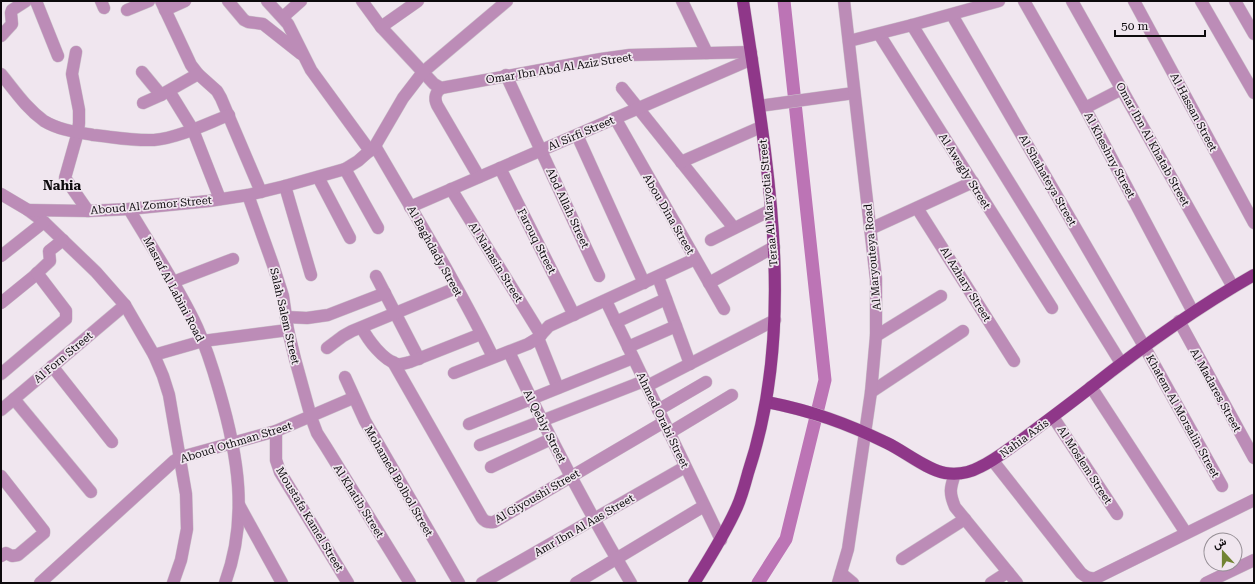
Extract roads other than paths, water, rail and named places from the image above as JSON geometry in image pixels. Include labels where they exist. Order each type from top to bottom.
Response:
[{"type":"main road","name":"Teraa Al Maryotia Street","points":[[694,583],[721,540],[737,507],[755,454],[767,402],[775,320],[774,247],[771,210],[759,106],[743,1]]},
{"type":"main road","name":"Nahia Axis","points":[[767,402],[820,414],[866,433],[933,469],[944,473],[955,474],[970,472],[993,461],[1053,417],[1121,363],[1179,321],[1233,286],[1254,275]]},
{"type":"street","points":[[1,36],[12,24],[12,10],[26,1]]},
{"type":"street","points":[[36,1],[58,56]]},
{"type":"street","points":[[127,10],[149,1]]},
{"type":"street","points":[[184,1],[163,5],[187,57],[198,74],[217,91],[225,106],[261,192]]},
{"type":"street","points":[[228,1],[244,20],[263,24],[304,56]]},
{"type":"street","points":[[267,1],[283,17],[294,34],[304,56]]},
{"type":"street","points":[[283,17],[301,1]]},
{"type":"street","points":[[362,1],[382,27],[437,87],[441,88],[436,94],[435,98],[437,105],[479,177]]},
{"type":"street","points":[[382,27],[418,1]]},
{"type":"street","name":"Aboud Al Zomor Street","points":[[28,210],[129,209],[169,206],[261,192],[345,169],[358,162],[372,149],[403,98],[423,72],[507,1]]},
{"type":"street","points":[[682,1],[707,53]]},
{"type":"street","name":"Al Maryouteya Road","points":[[839,578],[848,549],[866,433],[876,336],[876,279],[844,1]]},
{"type":"street","points":[[849,41],[952,15],[999,1]]},
{"type":"street","name":"Al Kheshny Street","points":[[1024,1],[1086,108],[1193,312]]},
{"type":"street","name":"Omar Ibn Al Khatab Street","points":[[1072,1],[1233,286]]},
{"type":"street","name":"Al Hassan Street","points":[[1134,1],[1254,223]]},
{"type":"street","points":[[1201,1],[1254,93]]},
{"type":"street","points":[[1235,1],[1254,34]]},
{"type":"street","name":"Al Shahateya Street","points":[[952,15],[1144,346]]},
{"type":"street","points":[[912,25],[1121,363]]},
{"type":"street","name":"Al Awegly Street","points":[[879,34],[1052,308]]},
{"type":"street","points":[[76,52],[72,74],[79,110],[78,132],[65,178],[88,210]]},
{"type":"street","name":"Omar Ibn Abd Al Aziz Street","points":[[441,88],[506,75],[630,55],[707,53],[751,56]]},
{"type":"street","name":"Al Baghdady Street","points":[[304,56],[312,70],[372,149],[410,206],[482,334],[493,357]]},
{"type":"street","name":"Al Sirfi Street","points":[[410,206],[577,135],[751,56]]},
{"type":"street","points":[[142,72],[165,93],[193,130],[220,199]]},
{"type":"street","points":[[1,74],[24,103],[45,121],[66,130],[131,140],[155,140],[193,130],[229,115]]},
{"type":"street","points":[[143,103],[165,93],[198,74]]},
{"type":"street","name":"Abd Allah Street","points":[[506,75],[600,276]]},
{"type":"street","points":[[622,88],[734,228]]},
{"type":"street","points":[[1086,108],[1122,89]]},
{"type":"street","points":[[759,106],[854,93]]},
{"type":"street","name":"Abou Dina Street","points":[[615,118],[724,309]]},
{"type":"street","points":[[681,162],[761,127]]},
{"type":"street","points":[[577,135],[644,283]]},
{"type":"street","name":"Farouq Street","points":[[500,168],[574,315]]},
{"type":"street","points":[[345,169],[378,228]]},
{"type":"street","points":[[318,177],[350,238]]},
{"type":"street","points":[[870,229],[973,182]]},
{"type":"street","points":[[285,186],[311,274]]},
{"type":"street","name":"Al Nahasin Street","points":[[451,189],[539,337],[558,388]]},
{"type":"street","points":[[1,194],[28,210],[44,222],[96,272],[125,305],[154,355],[164,376],[181,458],[186,494],[187,530],[181,560],[173,583]]},
{"type":"street","name":"Salah Salem Street","points":[[248,194],[283,296],[288,330],[311,417]]},
{"type":"street","name":"Al Azhary Street","points":[[917,208],[1014,361]]},
{"type":"street","name":"Masraf Al Labini Road","points":[[129,209],[173,282],[197,327],[217,383],[233,444],[239,505],[237,537],[231,566],[224,583]]},
{"type":"street","points":[[710,240],[771,210]]},
{"type":"street","points":[[1,256],[44,222]]},
{"type":"street","points":[[1,303],[38,273],[50,261],[49,252],[62,240]]},
{"type":"street","points":[[709,282],[774,247]]},
{"type":"street","points":[[173,282],[233,259]]},
{"type":"street","points":[[454,373],[509,352],[539,337],[549,326],[695,259]]},
{"type":"street","points":[[1,374],[66,319],[66,311],[38,273]]},
{"type":"street","points":[[376,276],[419,359]]},
{"type":"street","points":[[658,277],[690,364]]},
{"type":"street","points":[[327,348],[343,336],[456,288]]},
{"type":"street","points":[[286,317],[307,318],[328,315],[385,293]]},
{"type":"street","points":[[876,336],[941,296]]},
{"type":"street","points":[[616,322],[666,299]]},
{"type":"street","name":"Ahmed Orabi Street","points":[[606,301],[721,540]]},
{"type":"street","name":"Al Forn Street","points":[[1,410],[125,305]]},
{"type":"street","points":[[480,445],[646,384],[690,364],[775,320]]},
{"type":"street","name":"Al Madares Street","points":[[1179,321],[1254,458]]},
{"type":"street","points":[[469,424],[558,388],[631,353],[676,326]]},
{"type":"street","points":[[362,328],[371,343],[393,362],[402,364],[419,359],[482,334]]},
{"type":"street","points":[[154,355],[203,341],[288,330]]},
{"type":"street","points":[[871,392],[963,331]]},
{"type":"street","name":"Khatem Al Morsalin Street","points":[[1144,346],[1222,486]]},
{"type":"street","name":"Al Qebly Street","points":[[509,352],[571,477],[631,583]]},
{"type":"street","name":"Al Giyoushi Street","points":[[393,362],[482,518],[486,522],[494,522],[664,422]]},
{"type":"street","points":[[52,366],[112,442]]},
{"type":"street","name":"Mohamed Bolbol Street","points":[[345,376],[364,421],[459,583]]},
{"type":"street","points":[[658,410],[706,382]]},
{"type":"street","points":[[1091,387],[1186,533]]},
{"type":"street","points":[[669,433],[732,395]]},
{"type":"street","points":[[14,398],[91,492]]},
{"type":"street","name":"Aboud Othman Street","points":[[40,583],[169,466],[181,458],[276,431],[353,398]]},
{"type":"street","name":"Al Khatib Street","points":[[311,417],[317,433],[410,583]]},
{"type":"street","name":"Al Moslem Street","points":[[1053,417],[1117,514]]},
{"type":"street","name":"Moustafa Kamel Street","points":[[276,431],[276,460],[280,472],[348,583]]},
{"type":"street","points":[[491,467],[551,439]]},
{"type":"street","points":[[993,461],[1086,577],[1090,578],[1096,578],[1254,500]]},
{"type":"street","name":"Amr Ibn Al Aas Street","points":[[482,583],[685,466]]},
{"type":"street","points":[[955,474],[950,486],[955,507],[1017,583]]},
{"type":"street","points":[[1,556],[6,553],[12,556],[18,555],[44,533],[43,528],[3,483]]},
{"type":"street","points":[[239,505],[282,583]]},
{"type":"street","points":[[576,583],[704,506]]},
{"type":"street","points":[[902,559],[965,519]]},
{"type":"street","points":[[1206,583],[1254,560]]},
{"type":"street","points":[[991,583],[1008,572]]},
{"type":"street","points":[[839,578],[853,583]]},
{"type":"waterway","points":[[758,583],[786,539],[825,380],[784,1]]},
{"type":"district","name":"Nahia","points":[[62,185]]}]
